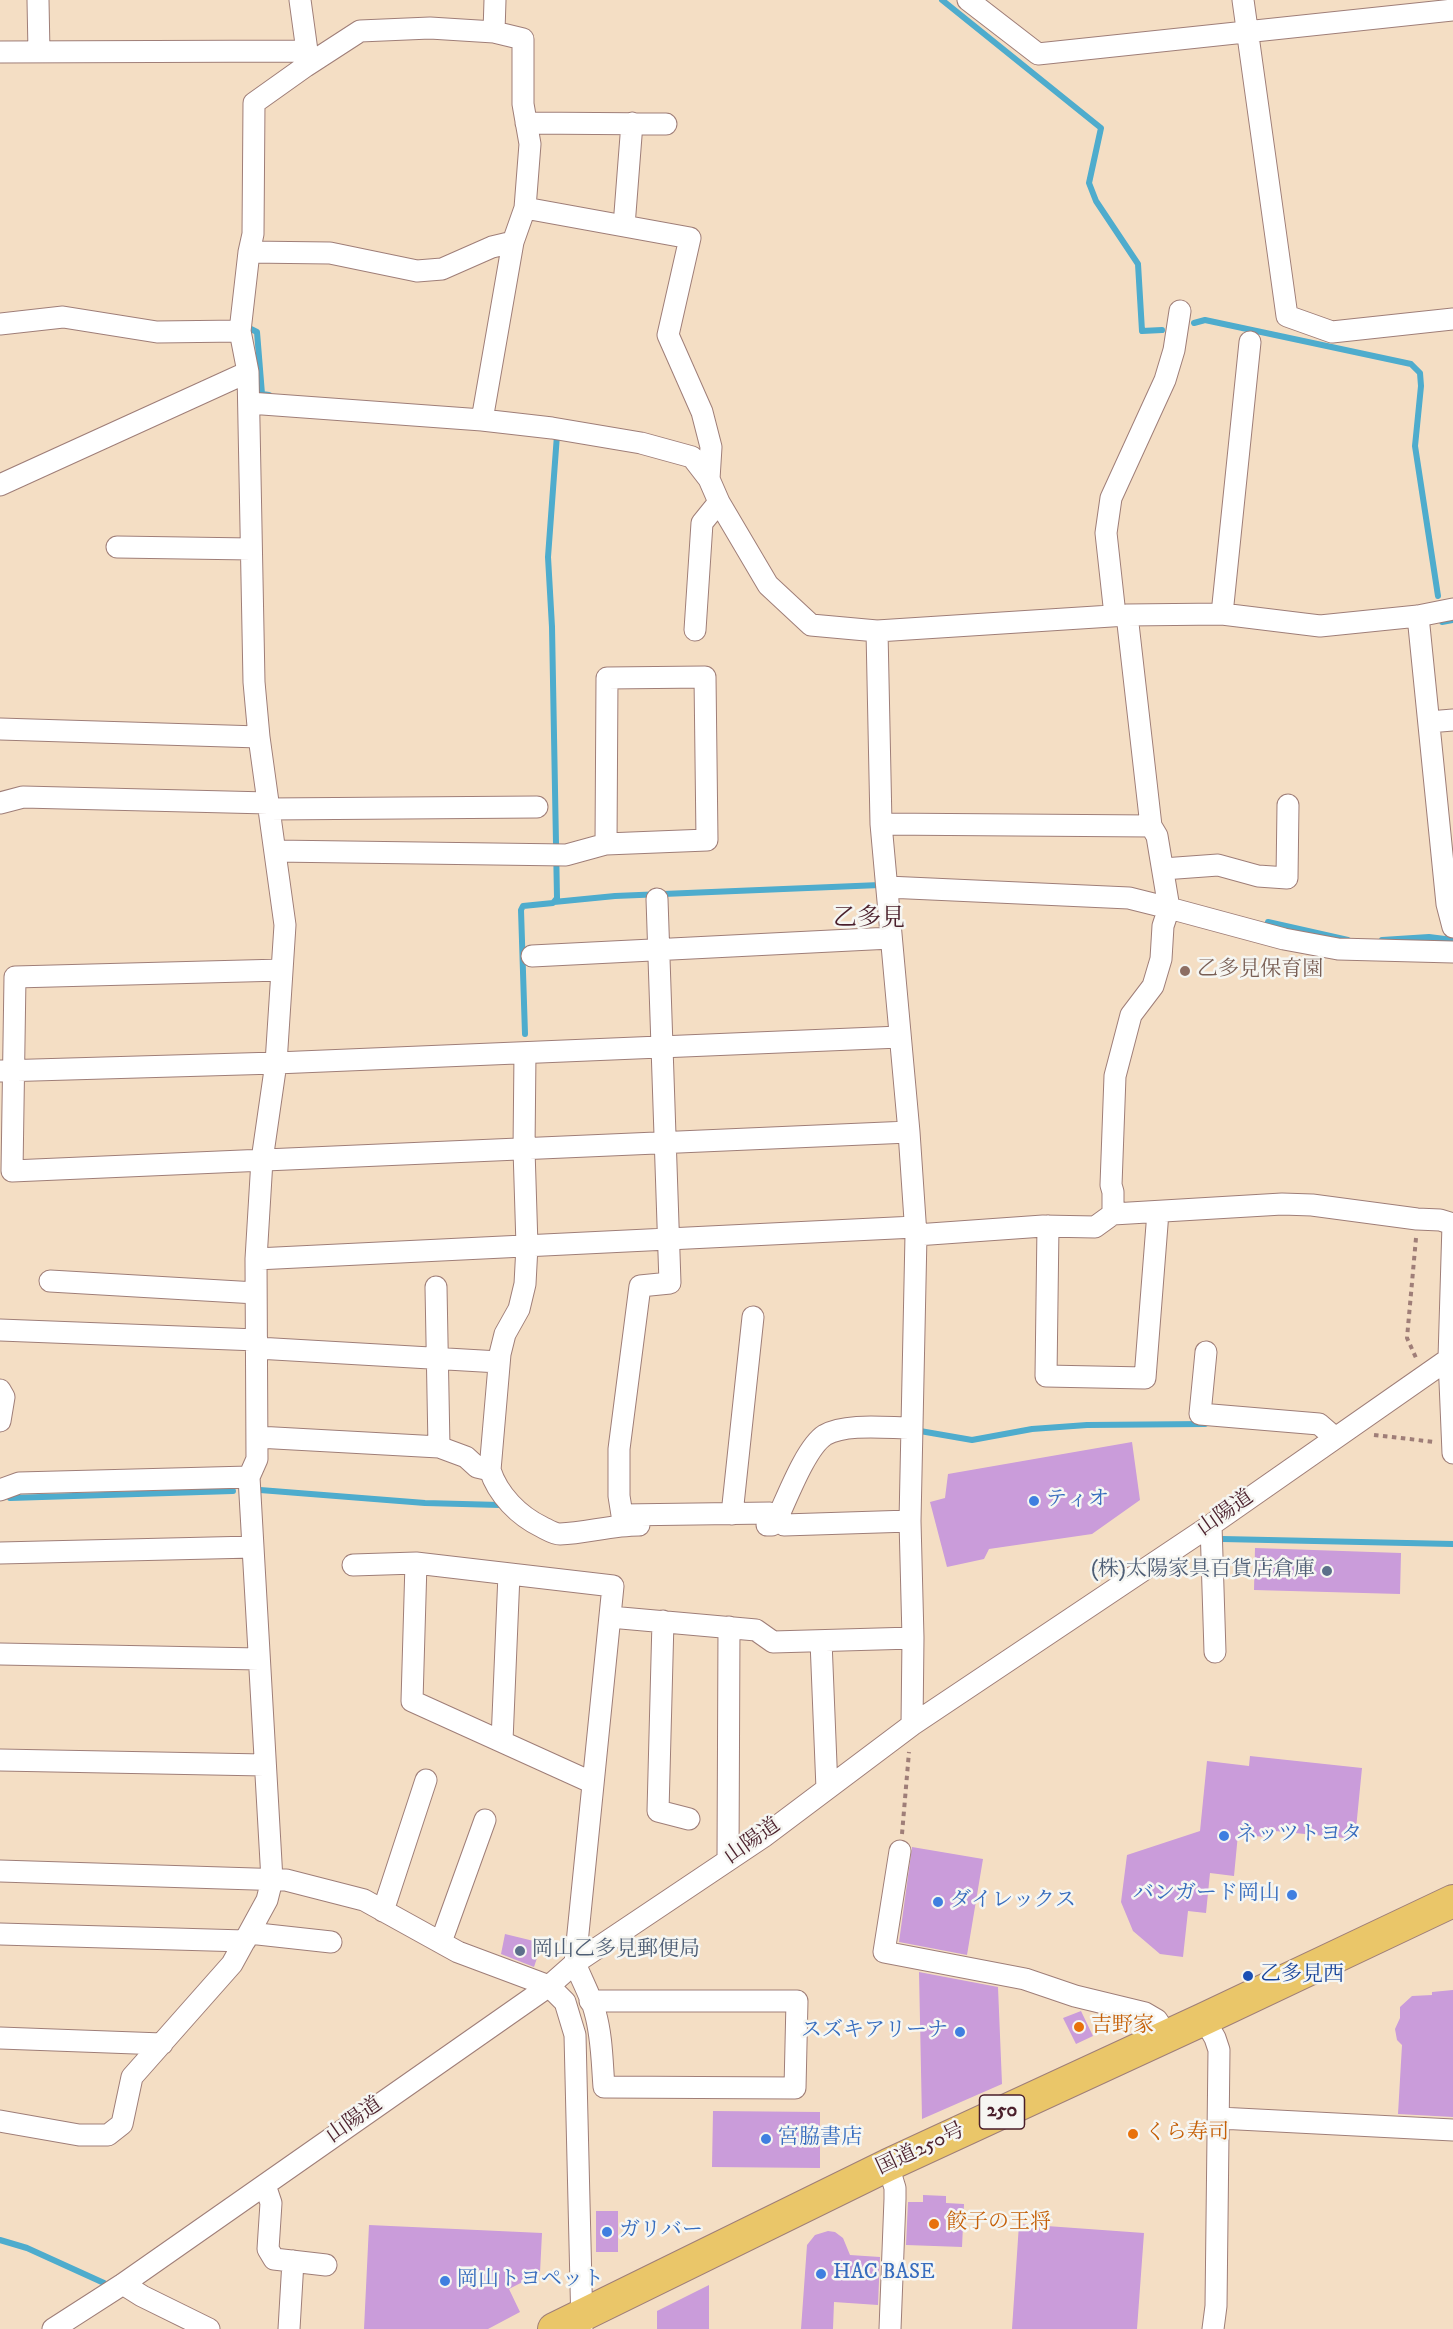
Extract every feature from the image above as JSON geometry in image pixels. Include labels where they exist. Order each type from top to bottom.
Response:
[{"type":"highway","name":"国道250号","points":[[554,2329],[582,2322],[888,2165],[1204,2019],[1453,1900]]},
{"type":"street","points":[[38,0],[39,52]]},
{"type":"street","points":[[300,0],[306,58]]},
{"type":"street","points":[[494,32],[495,0]]},
{"type":"street","points":[[968,0],[1038,54],[1453,10]]},
{"type":"street","points":[[1243,0],[1287,316],[1332,332],[1453,319]]},
{"type":"street","points":[[0,2121],[79,2135],[108,2135],[122,2124],[132,2077],[232,1964],[267,1900],[272,1880],[249,1477],[256,1459],[257,1437],[256,1259],[262,1160],[276,1063],[285,925],[259,736],[254,682],[250,549],[249,372],[241,327],[253,234],[254,104],[306,58],[360,31],[430,28],[494,32],[523,39],[523,104],[530,144],[525,208],[513,242],[483,415]]},
{"type":"street","points":[[0,52],[306,58]]},
{"type":"street","points":[[526,123],[666,124]]},
{"type":"street","points":[[624,226],[632,123]]},
{"type":"street","points":[[525,208],[690,238],[668,335],[702,412],[711,447],[709,479]]},
{"type":"street","points":[[249,252],[330,253],[417,271],[442,269],[492,247],[513,242]]},
{"type":"street","points":[[1113,1214],[1111,1185],[1115,1076],[1131,1015],[1153,986],[1161,959],[1163,926],[1169,908],[1157,836],[1151,826],[1121,615],[1106,533],[1111,498],[1165,380],[1174,350],[1180,311]]},
{"type":"street","points":[[0,324],[63,317],[157,332],[241,327]]},
{"type":"street","points":[[1222,614],[1250,342]]},
{"type":"street","points":[[0,485],[249,372]]},
{"type":"street","points":[[249,403],[483,415],[641,443],[692,457],[709,479],[768,585],[811,625],[877,631],[1121,615],[1222,614],[1320,626],[1418,616],[1453,609]]},
{"type":"street","points":[[695,630],[702,523],[720,502]]},
{"type":"street","points":[[117,547],[250,549]]},
{"type":"street","points":[[1418,616],[1447,904],[1453,927]]},
{"type":"street","points":[[877,631],[882,824],[916,1231],[910,1521],[913,1638],[912,1725]]},
{"type":"street","points":[[275,851],[566,855],[606,844],[706,840],[705,677],[607,678],[606,844]]},
{"type":"street","points":[[1429,722],[1453,720]]},
{"type":"street","points":[[0,729],[259,736]]},
{"type":"street","points":[[0,803],[23,797],[269,806],[537,807]]},
{"type":"street","points":[[1163,869],[1218,865],[1258,876],[1287,878],[1288,806]]},
{"type":"street","points":[[882,824],[1151,826]]},
{"type":"street","points":[[887,887],[1129,898],[1284,939],[1338,949],[1453,952]]},
{"type":"street","points":[[657,898],[670,1283],[640,1286],[619,1449],[619,1496],[622,1515],[770,1514],[784,1525],[910,1521]]},
{"type":"street","points":[[532,956],[891,938]]},
{"type":"street","points":[[282,970],[15,977],[6,1071],[12,1171],[909,1132]]},
{"type":"street","points":[[6,1071],[276,1063],[900,1037]]},
{"type":"street","points":[[525,1053],[524,1149],[527,1246],[525,1284],[519,1309],[506,1334],[499,1362],[490,1470],[494,1482],[513,1506],[529,1521],[557,1534],[618,1525],[772,1525],[813,1446],[826,1435],[862,1427],[912,1428]]},
{"type":"street","points":[[256,1259],[670,1239],[1048,1226],[1095,1227],[1113,1214],[1282,1204],[1312,1205],[1440,1220],[1453,1224],[1451,1357],[1453,1453]]},
{"type":"street","points":[[1048,1226],[1046,1376],[1145,1378],[1158,1212]]},
{"type":"street","points":[[50,1281],[256,1293]]},
{"type":"street","points":[[436,1287],[439,1447]]},
{"type":"street","points":[[732,1514],[753,1317]]},
{"type":"street","points":[[0,1330],[256,1344],[499,1362]]},
{"type":"street","points":[[1206,1352],[1200,1414],[1319,1424],[1339,1434]]},
{"type":"street","name":"山陽道","points":[[53,2329],[123,2284],[549,1986],[575,1963],[728,1860],[912,1725],[1211,1525],[1451,1357]]},
{"type":"street","points":[[0,1390],[4,1397],[0,1421]]},
{"type":"street","points":[[257,1437],[439,1447],[466,1457],[477,1467],[490,1470]]},
{"type":"street","points":[[0,1490],[19,1483],[249,1477]]},
{"type":"street","points":[[1211,1525],[1215,1652]]},
{"type":"street","points":[[0,1553],[253,1547]]},
{"type":"street","points":[[416,1563],[412,1701],[593,1783]]},
{"type":"street","points":[[353,1565],[416,1563],[613,1586],[575,1963],[590,2001],[595,2010],[601,2043],[604,2087],[795,2088],[797,2001],[590,2001]]},
{"type":"street","points":[[502,1741],[508,1574]]},
{"type":"street","points":[[610,1617],[756,1630],[772,1642],[913,1638]]},
{"type":"street","points":[[663,1621],[658,1811],[689,1819]]},
{"type":"street","points":[[728,1860],[729,1627]]},
{"type":"street","points":[[821,1641],[827,1789]]},
{"type":"street","points":[[0,1654],[259,1659]]},
{"type":"street","points":[[0,1760],[264,1765]]},
{"type":"street","points":[[383,1911],[426,1780]]},
{"type":"street","points":[[441,1942],[485,1821]]},
{"type":"street","points":[[900,1851],[884,1952],[1025,1979],[1075,1996],[1145,2013],[1157,2020],[1167,2036]]},
{"type":"street","points":[[0,1871],[286,1880],[364,1900],[458,1952],[549,1986],[565,2002],[575,2035],[582,2322]]},
{"type":"street","points":[[0,1934],[247,1937],[331,1942]]},
{"type":"street","points":[[1204,2019],[1219,2050],[1216,2306],[1213,2329]]},
{"type":"street","points":[[0,2038],[162,2044]]},
{"type":"street","points":[[1219,2118],[1453,2130]]},
{"type":"street","points":[[888,2165],[895,2188],[890,2329]]},
{"type":"street","points":[[265,2184],[271,2203],[268,2249],[274,2259],[326,2265]]},
{"type":"street","points":[[290,2329],[293,2261]]},
{"type":"street","points":[[123,2284],[142,2296],[209,2329]]},
{"type":"path","points":[[1417,1219],[1407,1338],[1424,1376]]},
{"type":"path","points":[[1339,1434],[1453,1444]]},
{"type":"path","points":[[900,1851],[912,1725]]},
{"type":"building","points":[[1132,1442],[1140,1500],[1092,1534],[989,1549],[984,1559],[947,1567],[930,1502],[945,1498],[948,1474]]},
{"type":"building","points":[[1255,1548],[1401,1553],[1400,1594],[1254,1590]]},
{"type":"building","points":[[1250,1756],[1362,1768],[1355,1839],[1265,1830],[1264,1837],[1238,1834],[1234,1876],[1210,1873],[1206,1913],[1188,1911],[1183,1957],[1160,1954],[1133,1931],[1121,1902],[1127,1855],[1200,1831],[1207,1761],[1249,1766]]},
{"type":"building","name":"ダイレックス","points":[[912,1847],[983,1859],[967,1955],[899,1942]]},
{"type":"building","points":[[505,1934],[542,1943],[534,1967],[501,1954]]},
{"type":"building","name":"スズキアリーナ","points":[[919,1972],[998,1987],[1002,2084],[922,2119]]},
{"type":"building","points":[[1453,1990],[1453,2117],[1398,2114],[1402,2045],[1397,2040],[1395,2029],[1400,2018],[1400,2007],[1412,1996],[1432,1995],[1432,1992]]},
{"type":"building","points":[[1081,2011],[1093,2036],[1076,2044],[1063,2018]]},
{"type":"building","points":[[713,2111],[820,2112],[820,2168],[712,2167]]},
{"type":"building","name":"餃子の王将","points":[[923,2195],[946,2196],[946,2203],[964,2204],[962,2247],[906,2245],[908,2202],[923,2202]]},
{"type":"building","name":"ガリバー","points":[[596,2211],[618,2211],[618,2252],[596,2252]]},
{"type":"building","points":[[1019,2224],[1144,2233],[1137,2329],[1012,2329]]},
{"type":"building","name":"岡山トヨペット","points":[[369,2225],[542,2233],[540,2273],[509,2289],[520,2312],[488,2329],[364,2329]]},
{"type":"building","points":[[828,2231],[835,2232],[843,2238],[850,2255],[880,2257],[878,2305],[834,2302],[833,2329],[801,2329],[807,2245],[815,2235]]},
{"type":"building","points":[[709,2285],[709,2329],[657,2329],[657,2311]]},
{"type":"waterway","points":[[942,0],[1101,128],[1089,183],[1096,201],[1138,264],[1142,331],[1162,330]]},
{"type":"waterway","points":[[1194,323],[1205,320],[1411,364],[1420,373],[1421,386],[1415,446],[1438,596]]},
{"type":"waterway","points":[[245,326],[257,332],[262,394],[269,395]]},
{"type":"waterway","points":[[525,1034],[521,910],[523,906],[553,903],[557,898],[552,627],[548,557],[557,435]]},
{"type":"waterway","points":[[1442,622],[1453,620]]},
{"type":"waterway","points":[[554,902],[615,896],[880,885]]},
{"type":"waterway","points":[[1268,922],[1348,940]]},
{"type":"waterway","points":[[1382,940],[1429,937],[1453,940]]},
{"type":"waterway","points":[[920,1431],[972,1440],[1032,1429],[1087,1425],[1205,1424]]},
{"type":"waterway","points":[[260,1490],[425,1503],[500,1505]]},
{"type":"waterway","points":[[10,1498],[233,1491]]},
{"type":"waterway","points":[[1222,1539],[1453,1544]]},
{"type":"waterway","points":[[0,2240],[27,2248],[104,2283]]},
{"type":"place","name":"乙多見保育園","points":[[1185,971]]},
{"type":"place","name":"ティオ","points":[[1034,1501]]},
{"type":"place","name":"(株)太陽家具百貨店倉庫","points":[[1327,1571]]},
{"type":"place","name":"ネッツトヨタ","points":[[1224,1836]]},
{"type":"place","name":"バンガード岡山","points":[[1292,1895]]},
{"type":"place","name":"ダイレックス","points":[[938,1902]]},
{"type":"place","name":"岡山乙多見郵便局","points":[[520,1951]]},
{"type":"place","name":"乙多見西","points":[[1248,1976]]},
{"type":"place","name":"吉野家","points":[[1079,2027]]},
{"type":"place","name":"スズキアリーナ","points":[[960,2032]]},
{"type":"place","name":"くら寿司","points":[[1133,2134]]},
{"type":"place","name":"宮脇書店","points":[[766,2139]]},
{"type":"place","name":"餃子の王将","points":[[934,2224]]},
{"type":"place","name":"ガリバー","points":[[607,2232]]},
{"type":"place","name":"HAC BASE","points":[[821,2274]]},
{"type":"place","name":"岡山トヨペット","points":[[445,2281]]},
{"type":"district","name":"乙多見","points":[[869,920]]}]
